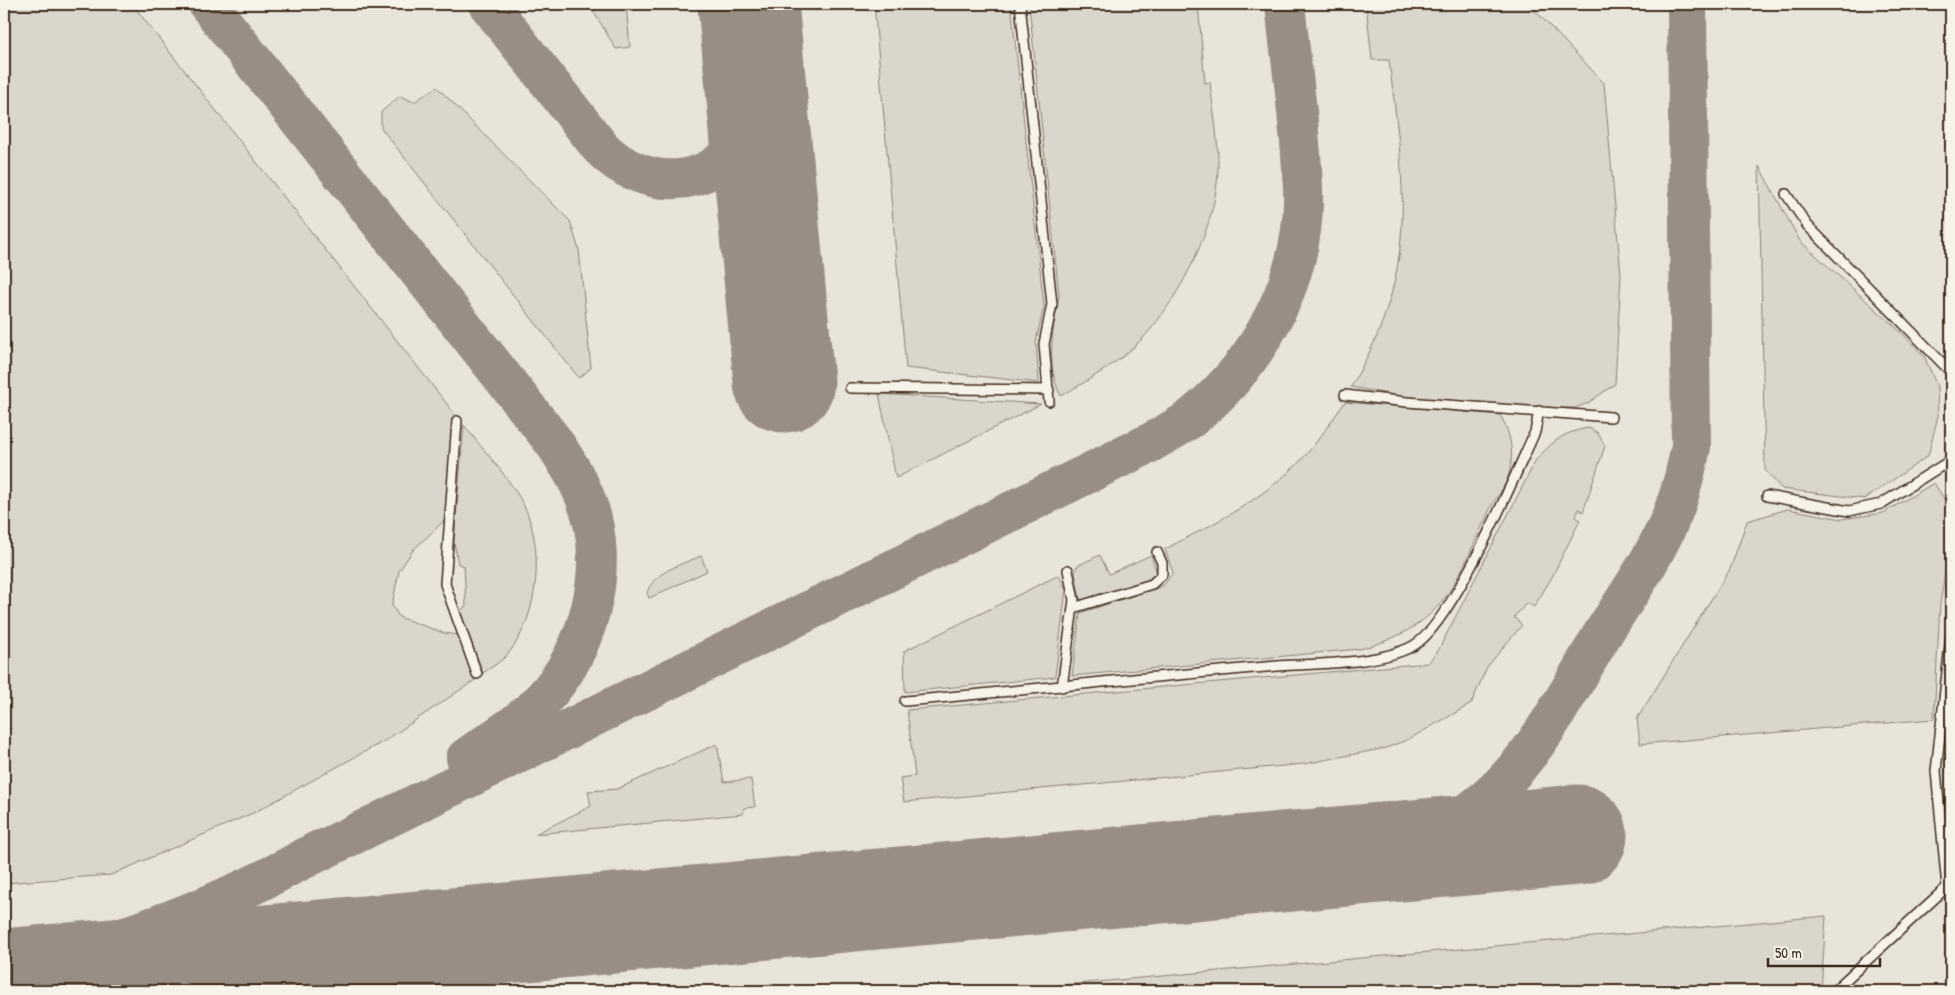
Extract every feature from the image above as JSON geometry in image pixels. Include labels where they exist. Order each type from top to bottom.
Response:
[{"type":"lane","points":[[1020,4],[1052,304],[1044,344],[1049,401]]},
{"type":"lane","points":[[1786,194],[1807,225],[1951,372]]},
{"type":"lane","points":[[850,388],[1049,390]]},
{"type":"lane","points":[[1345,395],[1611,417]]},
{"type":"lane","points":[[905,701],[1266,667],[1372,659],[1414,646],[1442,617],[1468,571],[1535,432],[1539,411]]},
{"type":"lane","points":[[457,421],[445,584],[477,674]]},
{"type":"lane","points":[[1767,496],[1849,511],[1881,504],[1951,460]]},
{"type":"lane","points":[[1073,608],[1152,584],[1162,576],[1162,563],[1157,552]]},
{"type":"lane","points":[[1062,686],[1074,600],[1068,570]]},
{"type":"lane","points":[[1838,991],[1838,987],[1947,888],[1936,771],[1951,636]]},
{"type":"shaded area","points":[[4,4],[1951,4],[1951,991],[4,991]]},
{"type":"shaded area","points":[[4,4],[132,4],[454,413],[445,520],[413,550],[399,571],[392,605],[399,617],[444,633],[458,635],[475,680],[386,740],[255,812],[111,875],[4,883]]},
{"type":"shaded area","points":[[589,4],[626,4],[630,47],[616,49]]},
{"type":"shaded area","points":[[874,4],[1011,4],[1044,306],[1036,342],[1039,383],[906,368]]},
{"type":"shaded area","points":[[1029,4],[1198,4],[1205,83],[1210,82],[1218,148],[1216,191],[1204,236],[1183,281],[1171,301],[1158,320],[1135,346],[1105,370],[1061,396],[1053,372],[1052,360],[1053,334],[1059,296]]},
{"type":"shaded area","points":[[1366,4],[1529,4],[1604,83],[1621,275],[1615,384],[1588,403],[1575,408],[1531,408],[1400,396],[1351,387],[1382,324],[1394,282],[1400,251],[1402,219],[1400,156],[1389,60],[1372,60]]},
{"type":"shaded area","points":[[437,87],[570,221],[579,250],[591,368],[579,378],[381,128],[381,112],[400,96],[414,102]]},
{"type":"shaded area","points":[[1759,166],[1800,241],[1901,332],[1924,356],[1937,386],[1938,416],[1928,456],[1865,499],[1782,489],[1765,470]]},
{"type":"shaded area","points":[[879,394],[1041,404],[896,478]]},
{"type":"shaded area","points":[[1345,402],[1500,415],[1504,422],[1511,445],[1511,461],[1507,481],[1491,507],[1468,558],[1447,595],[1439,605],[1422,621],[1403,633],[1360,649],[1072,676],[1080,613],[1163,586],[1173,573],[1165,549],[1239,509],[1289,472],[1320,437]]},
{"type":"shaded area","points":[[464,425],[508,481],[523,504],[533,532],[536,551],[536,570],[531,608],[524,627],[516,643],[505,657],[483,673],[460,611],[466,606],[464,566],[458,564],[454,542]]},
{"type":"shaded area","points":[[1589,428],[1598,433],[1605,446],[1583,512],[1579,509],[1576,517],[1580,520],[1552,577],[1534,607],[1527,603],[1514,617],[1522,625],[1487,667],[1471,704],[1409,739],[1386,748],[1304,764],[904,802],[900,778],[915,776],[907,710],[1428,663],[1438,651],[1536,460],[1559,438],[1572,432]]},
{"type":"shaded area","points":[[1934,483],[1950,508],[1951,535],[1940,604],[1934,719],[1640,744],[1637,719],[1730,569],[1747,521],[1788,509],[1842,519],[1883,513]]},
{"type":"shaded area","points":[[1100,555],[1109,574],[1151,555],[1157,573],[1154,578],[1148,581],[1085,601],[1080,599],[1075,573],[1077,566]]},
{"type":"shaded area","points":[[701,556],[707,571],[649,598],[647,593],[655,579],[677,566]]},
{"type":"shaded area","points":[[1059,575],[1066,590],[1055,677],[905,692],[904,651]]},
{"type":"shaded area","points":[[717,744],[724,782],[751,779],[755,807],[744,808],[743,814],[535,834],[591,806],[588,791],[617,789]]},
{"type":"shaded area","points":[[1826,916],[1821,991],[997,991]]},
{"type":"taxiway","points":[[208,4],[553,441],[571,470],[586,500],[594,526],[597,552],[596,580],[591,607],[583,633],[572,658],[558,681],[533,709],[466,758]]},
{"type":"taxiway","points":[[488,4],[600,147],[617,161],[636,172],[656,178],[676,179],[696,176],[714,167],[730,153],[743,134],[756,94]]},
{"type":"taxiway","points":[[296,863],[1150,443],[1195,415],[1219,393],[1259,343],[1288,285],[1297,254],[1302,222],[1302,166],[1285,4]]},
{"type":"taxiway","points":[[1332,857],[1411,840],[1441,829],[1480,804],[1503,783],[1523,760],[1558,710],[1605,630],[1651,558],[1673,512],[1691,447],[1687,4]]},
{"type":"taxiway","points":[[4,970],[85,949],[166,922],[244,889],[319,850]]},
{"type":"runway","points":[[748,4],[784,382]]},
{"type":"runway","points":[[4,979],[1577,835]]}]
